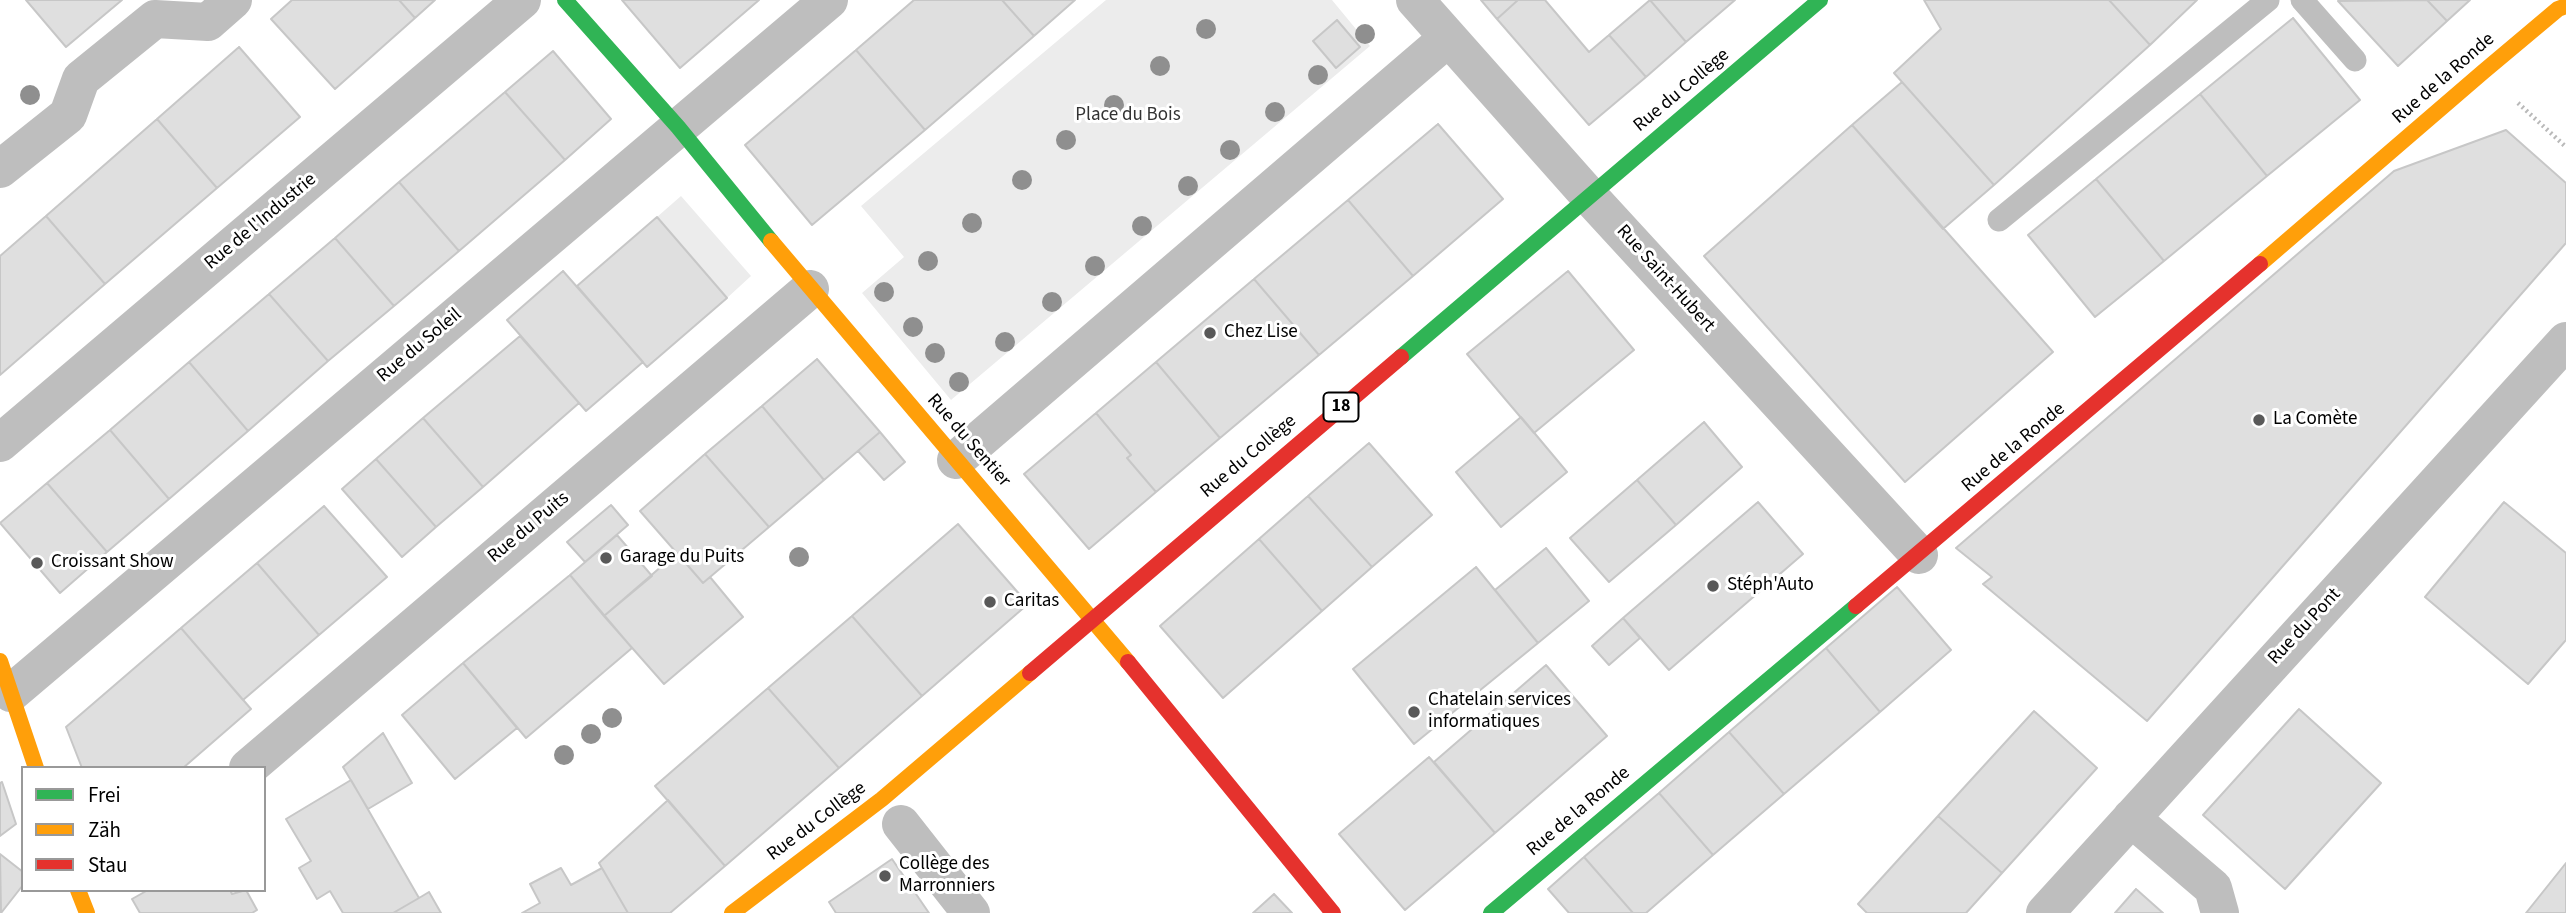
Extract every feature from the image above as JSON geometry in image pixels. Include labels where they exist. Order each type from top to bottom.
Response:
[{"type":"street","points":[[0,169],[68,115],[81,79],[155,19],[208,22],[233,0]]},
{"type":"street","name":"Rue de l'Industrie","points":[[0,443],[522,0]]},
{"type":"street","name":"Rue du Sentier","points":[[565,0],[678,127],[810,289],[1092,618],[1333,913]]},
{"type":"street","name":"Rue du Soleil","points":[[8,706],[678,127],[829,0]]},
{"type":"street","name":"Rue Saint-Hubert","points":[[1415,0],[1590,197],[1919,555]]},
{"type":"street","name":"Rue du Collège","points":[[732,913],[882,799],[1820,0]]},
{"type":"street","name":"Rue de la Ronde","points":[[1491,913],[1919,555],[2562,7]]},
{"type":"street","points":[[956,460],[1448,38]]},
{"type":"street","name":"Rue du Puits","points":[[250,766],[810,289]]},
{"type":"street","name":"Rue du Pont","points":[[2045,913],[2566,341]]},
{"type":"street","points":[[8,706],[35,766]]},
{"type":"street","points":[[2131,818],[2213,888],[2220,913]]},
{"type":"street","points":[[901,824],[971,913]]},
{"type":"lane","points":[[1999,220],[2268,0]]},
{"type":"lane","points":[[2302,0],[2355,60]]},
{"type":"path","points":[[2483,72],[2566,147]]},
{"type":"green space","name":"Place du Bois","points":[[1106,0],[1332,0],[1370,46],[951,400],[862,293],[904,257],[861,206]]},
{"type":"green space","points":[[681,196],[751,276],[727,298],[657,217]]},
{"type":"building","points":[[26,0],[122,0],[66,47]]},
{"type":"building","points":[[292,0],[399,0],[415,18],[335,89],[271,19]]},
{"type":"building","points":[[399,0],[435,0],[415,18]]},
{"type":"building","points":[[622,0],[759,0],[680,68]]},
{"type":"building","points":[[914,0],[1002,0],[1034,36],[925,130],[856,50]]},
{"type":"building","points":[[1002,0],[1075,0],[1034,36]]},
{"type":"building","points":[[1481,0],[1518,0],[1497,19]]},
{"type":"building","points":[[1518,0],[1545,0],[1589,52],[1609,35],[1646,77],[1589,125],[1497,19]]},
{"type":"building","points":[[1650,0],[1686,42],[1646,77],[1609,35]]},
{"type":"building","points":[[1650,0],[1735,0],[1686,42]]},
{"type":"building","points":[[1924,0],[2109,0],[2150,45],[1994,185],[1894,73],[1941,29]]},
{"type":"building","points":[[2109,0],[2197,0],[2150,45]]},
{"type":"building","points":[[2427,0],[2470,0],[2447,21]]},
{"type":"building","points":[[2427,0],[2447,21],[2398,66],[2338,1]]},
{"type":"building","points":[[2293,18],[2360,100],[2267,176],[2200,94]]},
{"type":"building","points":[[1337,20],[1360,47],[1336,68],[1313,41]]},
{"type":"building","points":[[239,47],[300,117],[217,188],[157,119]]},
{"type":"building","points":[[856,50],[925,130],[812,225],[745,145]]},
{"type":"building","points":[[553,51],[611,119],[565,160],[505,92]]},
{"type":"building","points":[[1902,82],[1994,185],[1943,229],[1852,125]]},
{"type":"building","points":[[505,92],[565,160],[459,251],[399,182]]},
{"type":"building","points":[[2200,94],[2267,176],[2164,261],[2096,179]]},
{"type":"building","points":[[157,119],[217,188],[105,284],[46,216]]},
{"type":"building","points":[[1438,124],[1503,199],[1413,276],[1348,200]]},
{"type":"building","points":[[1852,125],[2053,352],[1905,482],[1704,256]]},
{"type":"building","name":"La Comète","points":[[2506,130],[2566,183],[2566,243],[2147,721],[1983,584],[1992,577],[1956,548],[2394,171]]},
{"type":"building","points":[[2096,179],[2164,261],[2095,317],[2028,235]]},
{"type":"building","points":[[399,182],[459,251],[394,306],[335,238]]},
{"type":"building","points":[[1348,200],[1413,276],[1319,355],[1254,279]]},
{"type":"building","points":[[46,216],[105,284],[0,375],[0,256]]},
{"type":"building","points":[[657,217],[727,298],[647,367],[577,286]]},
{"type":"building","points":[[335,238],[394,306],[328,361],[269,294]]},
{"type":"building","points":[[563,271],[643,362],[586,411],[507,320]]},
{"type":"building","points":[[1568,271],[1634,350],[1534,433],[1467,354]]},
{"type":"building","points":[[1254,279],[1319,355],[1220,438],[1156,362]]},
{"type":"building","points":[[269,294],[328,361],[248,431],[189,362]]},
{"type":"building","points":[[520,336],[579,403],[483,487],[423,418]]},
{"type":"building","points":[[817,359],[880,432],[824,480],[762,406]]},
{"type":"building","points":[[189,362],[248,431],[169,499],[110,430]]},
{"type":"building","points":[[1156,362],[1220,438],[1156,492],[1127,458],[1131,455],[1096,413]]},
{"type":"building","points":[[762,406],[824,480],[769,527],[705,454]]},
{"type":"building","points":[[1096,413],[1131,455],[1127,458],[1156,492],[1089,549],[1024,474]]},
{"type":"building","points":[[1521,417],[1567,472],[1501,527],[1456,472]]},
{"type":"building","points":[[423,418],[483,487],[436,527],[376,459]]},
{"type":"building","points":[[1704,422],[1742,467],[1676,525],[1637,480]]},
{"type":"building","points":[[110,430],[169,499],[107,552],[47,483]]},
{"type":"building","points":[[880,432],[905,462],[884,480],[858,451]]},
{"type":"building","points":[[1369,443],[1432,515],[1372,567],[1308,496]]},
{"type":"building","points":[[705,454],[769,527],[703,583],[640,511]]},
{"type":"building","points":[[376,459],[436,527],[402,557],[342,489]]},
{"type":"building","points":[[1637,480],[1676,525],[1609,582],[1570,538]]},
{"type":"building","points":[[47,483],[107,552],[60,593],[0,523]]},
{"type":"building","points":[[1308,496],[1372,567],[1322,611],[1259,539]]},
{"type":"building","name":"Stéph'Auto","points":[[1758,502],[1803,554],[1669,670],[1623,618]]},
{"type":"building","points":[[2504,502],[2566,553],[2566,640],[2528,684],[2425,597]]},
{"type":"building","points":[[611,505],[628,525],[585,562],[567,542]]},
{"type":"building","points":[[324,506],[387,577],[319,635],[257,563]]},
{"type":"building","points":[[958,524],[1028,604],[922,696],[852,616]]},
{"type":"building","points":[[617,535],[652,576],[604,616],[570,575]]},
{"type":"building","points":[[1259,539],[1322,611],[1223,698],[1160,626]]},
{"type":"building","points":[[1546,548],[1589,601],[1538,643],[1495,590]]},
{"type":"building","points":[[677,553],[703,583],[710,577],[743,617],[664,684],[604,616]]},
{"type":"building","points":[[257,563],[319,635],[243,700],[181,628]]},
{"type":"building","points":[[1476,567],[1538,643],[1414,744],[1353,669]]},
{"type":"building","points":[[570,575],[632,648],[526,738],[463,663]]},
{"type":"building","points":[[1897,587],[1951,650],[1880,712],[1826,648]]},
{"type":"building","points":[[852,616],[922,696],[839,768],[768,688]]},
{"type":"building","points":[[1623,618],[1640,638],[1609,665],[1592,646]]},
{"type":"building","points":[[181,628],[251,709],[185,766],[81,766],[66,727]]},
{"type":"building","points":[[1826,648],[1880,712],[1784,794],[1729,732]]},
{"type":"building","points":[[463,663],[517,728],[455,779],[402,715]]},
{"type":"building","points":[[1546,665],[1607,736],[1495,833],[1434,762]]},
{"type":"building","points":[[768,688],[839,768],[725,866],[655,786]]},
{"type":"building","points":[[2299,709],[2381,783],[2285,889],[2203,815]]},
{"type":"building","points":[[2034,711],[2097,768],[2002,873],[1938,816]]},
{"type":"building","points":[[1729,732],[1784,794],[1713,855],[1659,793]]},
{"type":"building","points":[[383,733],[412,783],[368,809],[343,767]]},
{"type":"building","points":[[1429,757],[1495,833],[1405,910],[1339,834]]},
{"type":"building","points":[[351,780],[419,898],[393,913],[343,913],[330,891],[317,899],[299,868],[311,861],[286,819]]},
{"type":"building","points":[[2,782],[16,824],[0,836],[0,783]]},
{"type":"building","points":[[1659,793],[1713,855],[1646,913],[1633,913],[1584,857]]},
{"type":"building","points":[[668,800],[725,866],[670,913],[628,913],[599,863]]},
{"type":"building","points":[[1938,816],[2002,873],[1966,913],[1867,913],[1858,904]]},
{"type":"building","points":[[0,854],[21,870],[21,888],[1,913]]},
{"type":"building","points":[[1584,857],[1633,913],[1569,913],[1548,889]]},
{"type":"building","name":"Collège des Marronniers","points":[[892,859],[929,913],[836,913],[829,902]]},
{"type":"building","points":[[2566,863],[2566,913],[2526,913]]},
{"type":"building","points":[[561,868],[571,885],[602,868],[628,913],[522,913],[540,903],[530,884]]},
{"type":"building","points":[[2136,889],[2163,913],[2115,913]]},
{"type":"building","points":[[144,892],[247,892],[257,910],[252,913],[140,913],[132,899]]},
{"type":"building","points":[[429,892],[441,913],[393,913],[419,898]]},
{"type":"building","points":[[1274,894],[1292,913],[1253,913]]},
{"type":"traffic: fast","points":[[565,0],[678,127],[771,241]]},
{"type":"traffic: fast","points":[[1401,357],[1820,0]]},
{"type":"traffic: fast","points":[[1491,913],[1856,606]]},
{"type":"traffic: slow","points":[[2260,264],[2483,72],[2558,9],[2566,6]]},
{"type":"traffic: slow","points":[[771,241],[1128,662]]},
{"type":"traffic: slow","points":[[0,661],[35,766]]},
{"type":"traffic: slow","points":[[732,913],[882,799],[1030,673]]},
{"type":"traffic: slow","points":[[79,892],[87,913]]},
{"type":"traffic: jam","points":[[1856,606],[2260,264]]},
{"type":"traffic: jam","points":[[1030,673],[1401,357]]},
{"type":"traffic: jam","points":[[1128,662],[1333,913]]},
{"type":"place","name":"Chez Lise","points":[[1210,333]]},
{"type":"place","name":"La Comète","points":[[2259,420]]},
{"type":"place","name":"Garage du Puits","points":[[606,558]]},
{"type":"place","name":"Croissant Show","points":[[37,563]]},
{"type":"place","name":"Stéph'Auto","points":[[1713,586]]},
{"type":"place","name":"Caritas","points":[[990,602]]},
{"type":"place","name":"Chatelain services informatiques","points":[[1414,712]]},
{"type":"place","name":"Collège des Marronniers","points":[[885,876]]}]
